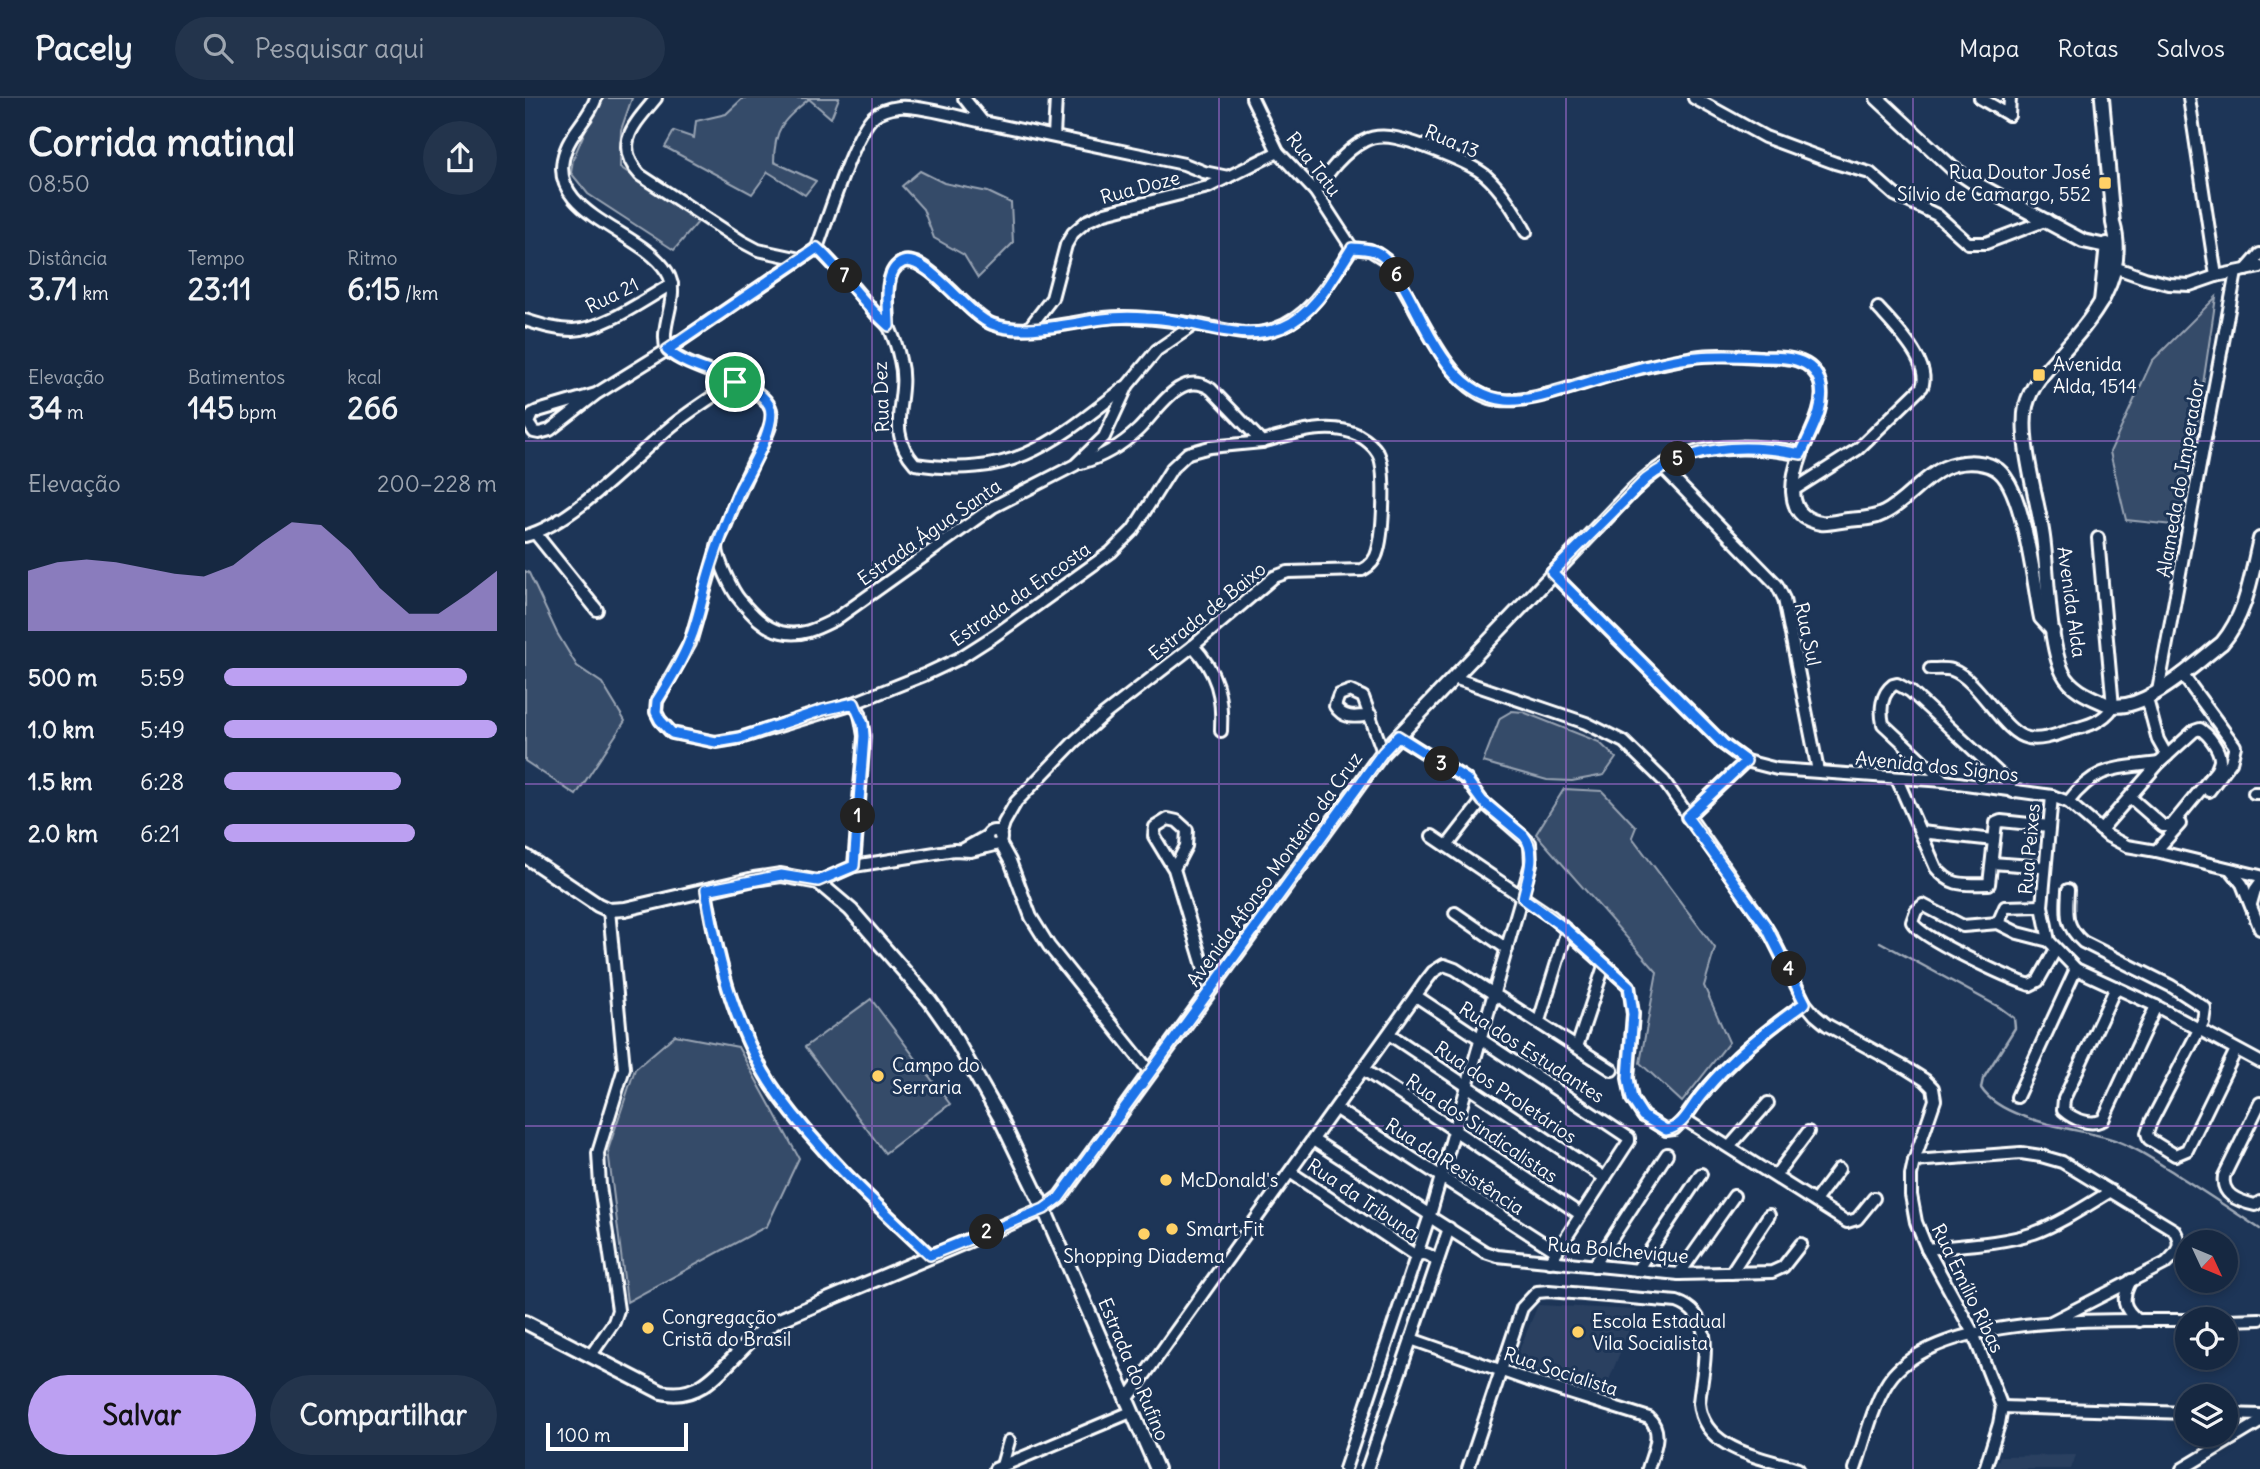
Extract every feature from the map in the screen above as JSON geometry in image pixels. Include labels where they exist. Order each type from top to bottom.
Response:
[{"type":"street","points":[[596,98],[566,149],[563,161],[564,184],[578,203],[651,253],[669,273],[672,284],[664,332],[667,350],[685,363],[735,382],[764,399],[771,408],[772,418],[768,431],[717,547]]},
{"type":"street","points":[[656,98],[635,124],[627,139],[626,153],[631,165],[640,175],[741,241],[758,250],[800,259]]},
{"type":"street","points":[[964,98],[983,122]]},
{"type":"street","points":[[1054,136],[1055,98]]},
{"type":"street","name":"Rua Tatu","points":[[1252,98],[1278,152],[1315,191],[1352,248]]},
{"type":"street","points":[[1694,98],[1765,137],[1870,173],[1895,195],[1937,215],[1968,243],[1986,243],[2047,220]]},
{"type":"street","points":[[1877,98],[1952,167],[1973,182],[2083,240],[2111,263],[2169,284],[2190,285],[2215,276],[2260,267]]},
{"type":"street","points":[[1980,98],[2009,116],[2010,98]]},
{"type":"street","points":[[2102,98],[2113,223]]},
{"type":"street","points":[[2189,98],[2215,276]]},
{"type":"street","points":[[596,394],[538,411],[532,414],[529,423],[534,432],[550,430],[596,394],[667,350],[817,248],[865,126],[875,115],[889,108],[903,107],[1054,136],[1184,164],[1228,177]]},
{"type":"street","name":"Rua 13","points":[[1315,191],[1331,170],[1364,140],[1397,138],[1472,166],[1484,174],[1512,206],[1526,232]]},
{"type":"street","name":"Rua Doze","points":[[1029,328],[1052,299],[1066,245],[1073,233],[1087,221],[1105,213],[1208,187],[1278,152]]},
{"type":"street","name":"Avenida Alda","points":[[2111,263],[2106,246],[2113,223]]},
{"type":"street","name":"Avenida Alda","points":[[2113,223],[2116,233],[2110,289],[2088,323],[2037,382],[2026,407],[2025,430],[2043,537],[2053,631],[2063,673],[2080,692],[2113,707]]},
{"type":"street","points":[[2083,240],[2106,246]]},
{"type":"street","name":"Rua Dez","points":[[817,248],[889,326],[902,372],[899,429],[901,443],[904,452],[915,464],[957,469],[992,466],[1025,456],[1056,440],[1128,385]]},
{"type":"street","points":[[889,326],[889,281],[892,272],[904,262],[913,261],[925,267],[973,311],[992,324],[1029,328],[1106,318],[1150,317],[1243,333],[1266,331],[1285,326],[1303,315],[1317,300],[1352,248],[1379,253],[1386,260],[1452,369],[1474,390],[1490,398],[1509,401],[1530,398],[1615,374],[1696,357],[1794,359],[1807,364],[1816,372],[1822,397],[1795,470],[1792,491],[1794,502],[1802,514],[1812,520],[1830,522],[1882,514],[1943,468],[1961,463],[1979,463],[1997,468],[2007,479],[2015,495],[2041,618],[2053,631]]},
{"type":"street","points":[[2241,271],[2260,254]]},
{"type":"street","name":"Alameda do Imperador","points":[[2153,695],[2241,271]]},
{"type":"street","name":"Rua 21","points":[[525,320],[554,329],[586,328],[622,313],[672,284]]},
{"type":"street","points":[[1792,491],[1858,449],[1912,398],[1925,379],[1921,365],[1878,308]]},
{"type":"street","name":"Estrada Água Santa","points":[[717,547],[729,583],[749,611],[778,632],[795,635],[809,632],[836,619],[993,506],[1075,465],[1104,436],[1128,385],[1157,351],[1195,324]]},
{"type":"street","points":[[597,610],[530,535],[568,515],[683,417],[735,382]]},
{"type":"street","points":[[1075,465],[1096,458],[1124,442],[1166,398],[1190,383],[1202,383],[1211,389],[1262,442]]},
{"type":"street","name":"Estrada de Baixo","points":[[995,838],[1013,807],[1075,741],[1281,573],[1362,570],[1370,566],[1378,551],[1383,475],[1378,453],[1370,443],[1347,432],[1328,430],[1304,431],[1262,442]]},
{"type":"street","name":"Estrada da Encosta","points":[[717,547],[689,643],[657,701],[656,712],[665,728],[681,736],[716,742],[740,738],[823,710],[854,703],[958,659],[1111,552],[1133,530],[1172,468],[1188,453],[1210,447],[1262,442]]},
{"type":"street","name":"Avenida Afonso Monteiro da Cruz","points":[[525,1322],[661,1392],[686,1393],[703,1386],[717,1375],[750,1340],[777,1321],[1044,1209],[1059,1198],[1074,1180],[1383,752],[1632,491],[1662,467],[1682,457],[1722,449],[1770,449],[1801,454]]},
{"type":"street","name":"Rua Sul","points":[[1662,467],[1777,585],[1786,609],[1818,771]]},
{"type":"street","points":[[1930,668],[1948,669],[1963,677],[2018,734],[2030,739],[2089,725],[2108,715],[2113,707],[2098,538]]},
{"type":"street","points":[[2113,707],[2153,695],[2221,643],[2235,625],[2246,598],[2260,538]]},
{"type":"street","name":"Avenida dos Signos","points":[[1552,573],[1723,744],[1746,761],[1777,769],[1944,781],[2052,796],[2068,802],[2115,842],[2260,876]]},
{"type":"street","points":[[1193,646],[1214,675],[1223,710],[1221,731]]},
{"type":"street","points":[[2157,851],[2222,776],[2235,755],[2235,746],[2182,674]]},
{"type":"street","points":[[1433,835],[1567,930],[1629,986],[1633,1014],[1628,1078],[1636,1108],[1643,1116],[1666,1130],[1680,1125],[1728,1065],[1765,1031],[1805,1003],[1766,926],[1664,781],[1624,743],[1586,723],[1454,678]]},
{"type":"street","points":[[1944,781],[1883,724],[1882,704],[1888,688],[1893,685],[1904,686],[1919,698],[2005,779],[2013,792]]},
{"type":"street","points":[[2153,695],[2163,760]]},
{"type":"street","points":[[854,703],[863,724],[864,748],[854,866]]},
{"type":"street","points":[[1371,715],[1383,752]]},
{"type":"street","points":[[2101,830],[2163,760],[2194,731],[2200,729],[2204,732],[2217,749],[2220,761],[2216,771],[2171,826],[2163,826],[2131,797]]},
{"type":"street","points":[[1345,1469],[1442,1178],[1531,864],[1530,843],[1482,801],[1466,779],[1398,736]]},
{"type":"street","points":[[2068,802],[2079,788],[2098,773],[2163,760]]},
{"type":"street","points":[[1687,817],[1746,761]]},
{"type":"street","points":[[1897,779],[1936,868],[1945,879],[1958,884],[1989,884],[1996,823],[2001,821],[2049,826]]},
{"type":"street","name":"Rua Peixes","points":[[2052,796],[2042,906],[2052,945]]},
{"type":"street","points":[[1447,846],[1482,801]]},
{"type":"street","points":[[1921,832],[1994,840]]},
{"type":"street","points":[[525,856],[609,910],[625,909],[781,875],[818,881],[854,866],[962,850],[995,838],[1010,861],[1031,917],[1049,946],[1150,1072]]},
{"type":"street","points":[[1992,863],[2044,867]]},
{"type":"street","points":[[1174,869],[1210,989]]},
{"type":"street","points":[[2231,870],[2242,884],[2260,929]]},
{"type":"street","name":"Estrada do Rufino","points":[[818,881],[851,910],[937,1010],[999,1116],[1044,1209],[1157,1469]]},
{"type":"street","points":[[2251,904],[2260,883]]},
{"type":"street","points":[[706,890],[716,948],[731,999],[758,1060],[778,1095],[848,1175],[930,1255]]},
{"type":"street","points":[[2068,890],[2068,922],[2073,933],[2083,942],[2171,986],[2205,1008],[2206,1015],[2199,1030],[2151,1122],[2148,1139],[2175,1154],[2187,1150],[2236,1050]]},
{"type":"street","points":[[2052,945],[2038,981],[2030,985],[1959,953],[1917,928],[1912,922],[1916,911],[1923,905],[1963,926],[1998,923],[2052,945],[2075,969],[2156,1006],[2260,1062]]},
{"type":"street","points":[[1998,923],[2005,907],[2042,906]]},
{"type":"street","points":[[591,1355],[614,1322],[618,1310],[600,1186],[598,1153],[624,1068],[609,910]]},
{"type":"street","points":[[1455,913],[1507,949]]},
{"type":"street","points":[[1539,1021],[1567,930]]},
{"type":"street","points":[[999,1468],[1128,1407],[1290,1171],[1439,967],[1444,965],[1455,970],[1539,1021],[1612,1070]]},
{"type":"street","points":[[1577,1046],[1604,966]]},
{"type":"street","points":[[2017,1097],[2075,969]]},
{"type":"street","points":[[2116,987],[2064,1099],[2063,1110],[2074,1117],[2093,1123],[2103,1120],[2156,1006]]},
{"type":"street","name":"Rua dos Estudantes","points":[[1416,996],[1629,1138],[1605,1178]]},
{"type":"street","name":"Rua Emílio Ribas","points":[[1805,1003],[1827,1025],[1906,1068],[1933,1088],[1935,1100],[1911,1175],[1911,1195],[1916,1222],[1927,1249],[1973,1333],[2002,1407]]},
{"type":"street","name":"Rua dos Proletários","points":[[1389,1034],[1605,1178]]},
{"type":"street","name":"Rua dos Sindicalistas","points":[[1364,1070],[1580,1214]]},
{"type":"street","points":[[1730,1146],[1768,1103]]},
{"type":"street","points":[[2260,1103],[2224,1176],[2223,1184],[2228,1194],[2246,1203],[2255,1205],[2260,1202]]},
{"type":"street","name":"Rua da Resistência","points":[[1336,1109],[1556,1251]]},
{"type":"street","points":[[1684,1119],[1847,1222],[1857,1219],[1874,1198]]},
{"type":"street","points":[[1776,1175],[1808,1132]]},
{"type":"street","name":"Rua Bolchevique","points":[[1313,1140],[1485,1252],[1497,1256],[1679,1274],[1761,1274],[1778,1270],[1801,1244]]},
{"type":"street","points":[[1914,1161],[2021,1153],[2062,1162],[2174,1230],[2179,1246],[2175,1254],[2159,1266],[2051,1322]]},
{"type":"street","points":[[1594,1266],[1667,1154]]},
{"type":"street","points":[[1815,1200],[1839,1169]]},
{"type":"street","name":"Rua da Tribuna","points":[[1290,1171],[1416,1255],[1428,1254],[1437,1263]]},
{"type":"street","points":[[1637,1270],[1702,1174]]},
{"type":"street","points":[[1549,1262],[1605,1178]]},
{"type":"street","points":[[1927,1249],[2011,1239],[2035,1232],[2059,1222],[2111,1191]]},
{"type":"street","points":[[1679,1274],[1734,1196]]},
{"type":"street","points":[[1731,1273],[1769,1215]]},
{"type":"street","points":[[1367,1469],[1449,1228]]},
{"type":"street","points":[[2131,1280],[2123,1294],[2123,1304],[2139,1321]]},
{"type":"street","points":[[1468,1469],[1522,1308],[1537,1292],[1549,1291],[1686,1305],[1702,1322],[1705,1334],[1699,1403],[1700,1414],[1711,1434],[1731,1446],[1798,1469]]},
{"type":"street","points":[[1402,1298],[1410,1305],[1422,1306]]},
{"type":"street","points":[[1395,1319],[1406,1319],[1415,1326]]},
{"type":"street","points":[[2238,1320],[2260,1319]]},
{"type":"street","points":[[1855,1469],[1881,1395],[1891,1377],[1919,1354],[1973,1333],[2051,1322],[2175,1320]]},
{"type":"street","name":"Rua Socialista","points":[[1411,1339],[1649,1418],[1656,1425],[1658,1433],[1647,1469]]},
{"type":"street","points":[[1985,1469],[2002,1407],[2175,1413]]},
{"type":"street","points":[[2238,1414],[2260,1415]]},
{"type":"street","points":[[2182,1469],[2260,1422]]},
{"type":"street","points":[[999,1468],[1009,1441]]},
{"type":"shaded area","points":[[599,98],[632,98],[621,130],[620,167],[699,221],[674,250],[588,194],[571,173],[573,159]]},
{"type":"shaded area","points":[[743,98],[839,98],[831,118],[809,99],[787,119],[778,132],[774,162],[816,181],[805,195],[768,172],[752,194],[665,147],[674,131],[694,138],[696,121],[726,114]]},
{"type":"shaded area","points":[[920,171],[944,183],[988,192],[1011,203],[1013,243],[978,278],[964,255],[934,238],[923,209],[902,186]]},
{"type":"shaded area","points":[[2216,297],[2182,526],[2126,520],[2110,452],[2152,361]]},
{"type":"shaded area","points":[[525,571],[529,573],[557,633],[577,666],[602,683],[625,721],[576,795],[525,761]]},
{"type":"shaded area","points":[[1512,711],[1523,712],[1599,742],[1616,758],[1604,775],[1572,781],[1547,780],[1483,762],[1500,718]]},
{"type":"shaded area","points":[[1564,789],[1602,791],[1636,827],[1632,837],[1715,948],[1704,986],[1729,1042],[1682,1102],[1640,1063],[1657,972],[1536,834]]},
{"type":"shaded area","name":"Campo do Serraria","points":[[871,999],[950,1104],[885,1153],[805,1047]]},
{"type":"shaded area","points":[[675,1035],[738,1047],[799,1158],[767,1226],[627,1302],[608,1150],[635,1069]]},
{"type":"shaded area","name":"Escola Estadual Vila Socialista","points":[[1538,1305],[1637,1310],[1603,1395],[1528,1368],[1519,1359],[1518,1353]]},
{"type":"shaded area","points":[[2076,1455],[2071,1469],[1995,1469],[2000,1456]]},
{"type":"waterway","points":[[1880,942],[1999,1007],[2014,1018],[2015,1028],[1983,1079],[1981,1088],[1991,1099],[2021,1116],[2127,1145],[2260,1229]]},
{"type":"place","name":"Rua Doutor José Sílvio de Camargo, 552","points":[[2105,183]]},
{"type":"place","name":"Avenida Alda, 1514","points":[[2039,375]]},
{"type":"place","name":"Campo do Serraria","points":[[878,1076]]},
{"type":"place","name":"McDonald's","points":[[1166,1180]]},
{"type":"place","name":"Smart Fit","points":[[1172,1229]]},
{"type":"place","name":"Shopping Diadema","points":[[1144,1234]]},
{"type":"place","name":"Congregação Cristã do Brasil","points":[[648,1328]]},
{"type":"place","name":"Escola Estadual Vila Socialista","points":[[1578,1332]]},
{"type":"route","points":[[817,248],[889,326],[889,281],[892,272],[898,265],[913,261],[925,267],[980,317],[1005,327],[1029,328],[1106,318],[1150,317],[1243,333],[1285,326],[1303,315],[1317,300],[1352,248],[1370,250],[1379,253],[1395,272],[1445,360],[1458,377],[1490,398],[1509,401],[1696,357],[1773,357],[1794,359],[1807,364],[1816,372],[1822,397],[1801,454],[1782,450],[1722,449],[1682,457],[1662,467],[1632,491],[1552,573],[1723,744],[1746,761],[1687,817],[1766,926],[1805,1003],[1765,1031],[1728,1065],[1712,1081],[1680,1125],[1666,1130],[1659,1127],[1643,1116],[1632,1099],[1628,1078],[1633,1014],[1629,986],[1552,917],[1523,898],[1531,864],[1530,843],[1524,836],[1482,801],[1466,779],[1398,736],[1383,752],[1059,1198],[1044,1209],[930,1255],[848,1175],[778,1095],[758,1060],[731,999],[716,948],[706,890],[781,875],[818,881],[854,866],[864,760],[860,713],[854,703],[823,710],[740,738],[716,742],[672,733],[665,728],[656,712],[657,701],[689,643],[717,547],[772,418],[771,408],[764,399],[735,382],[685,363],[667,350],[817,248]]}]
